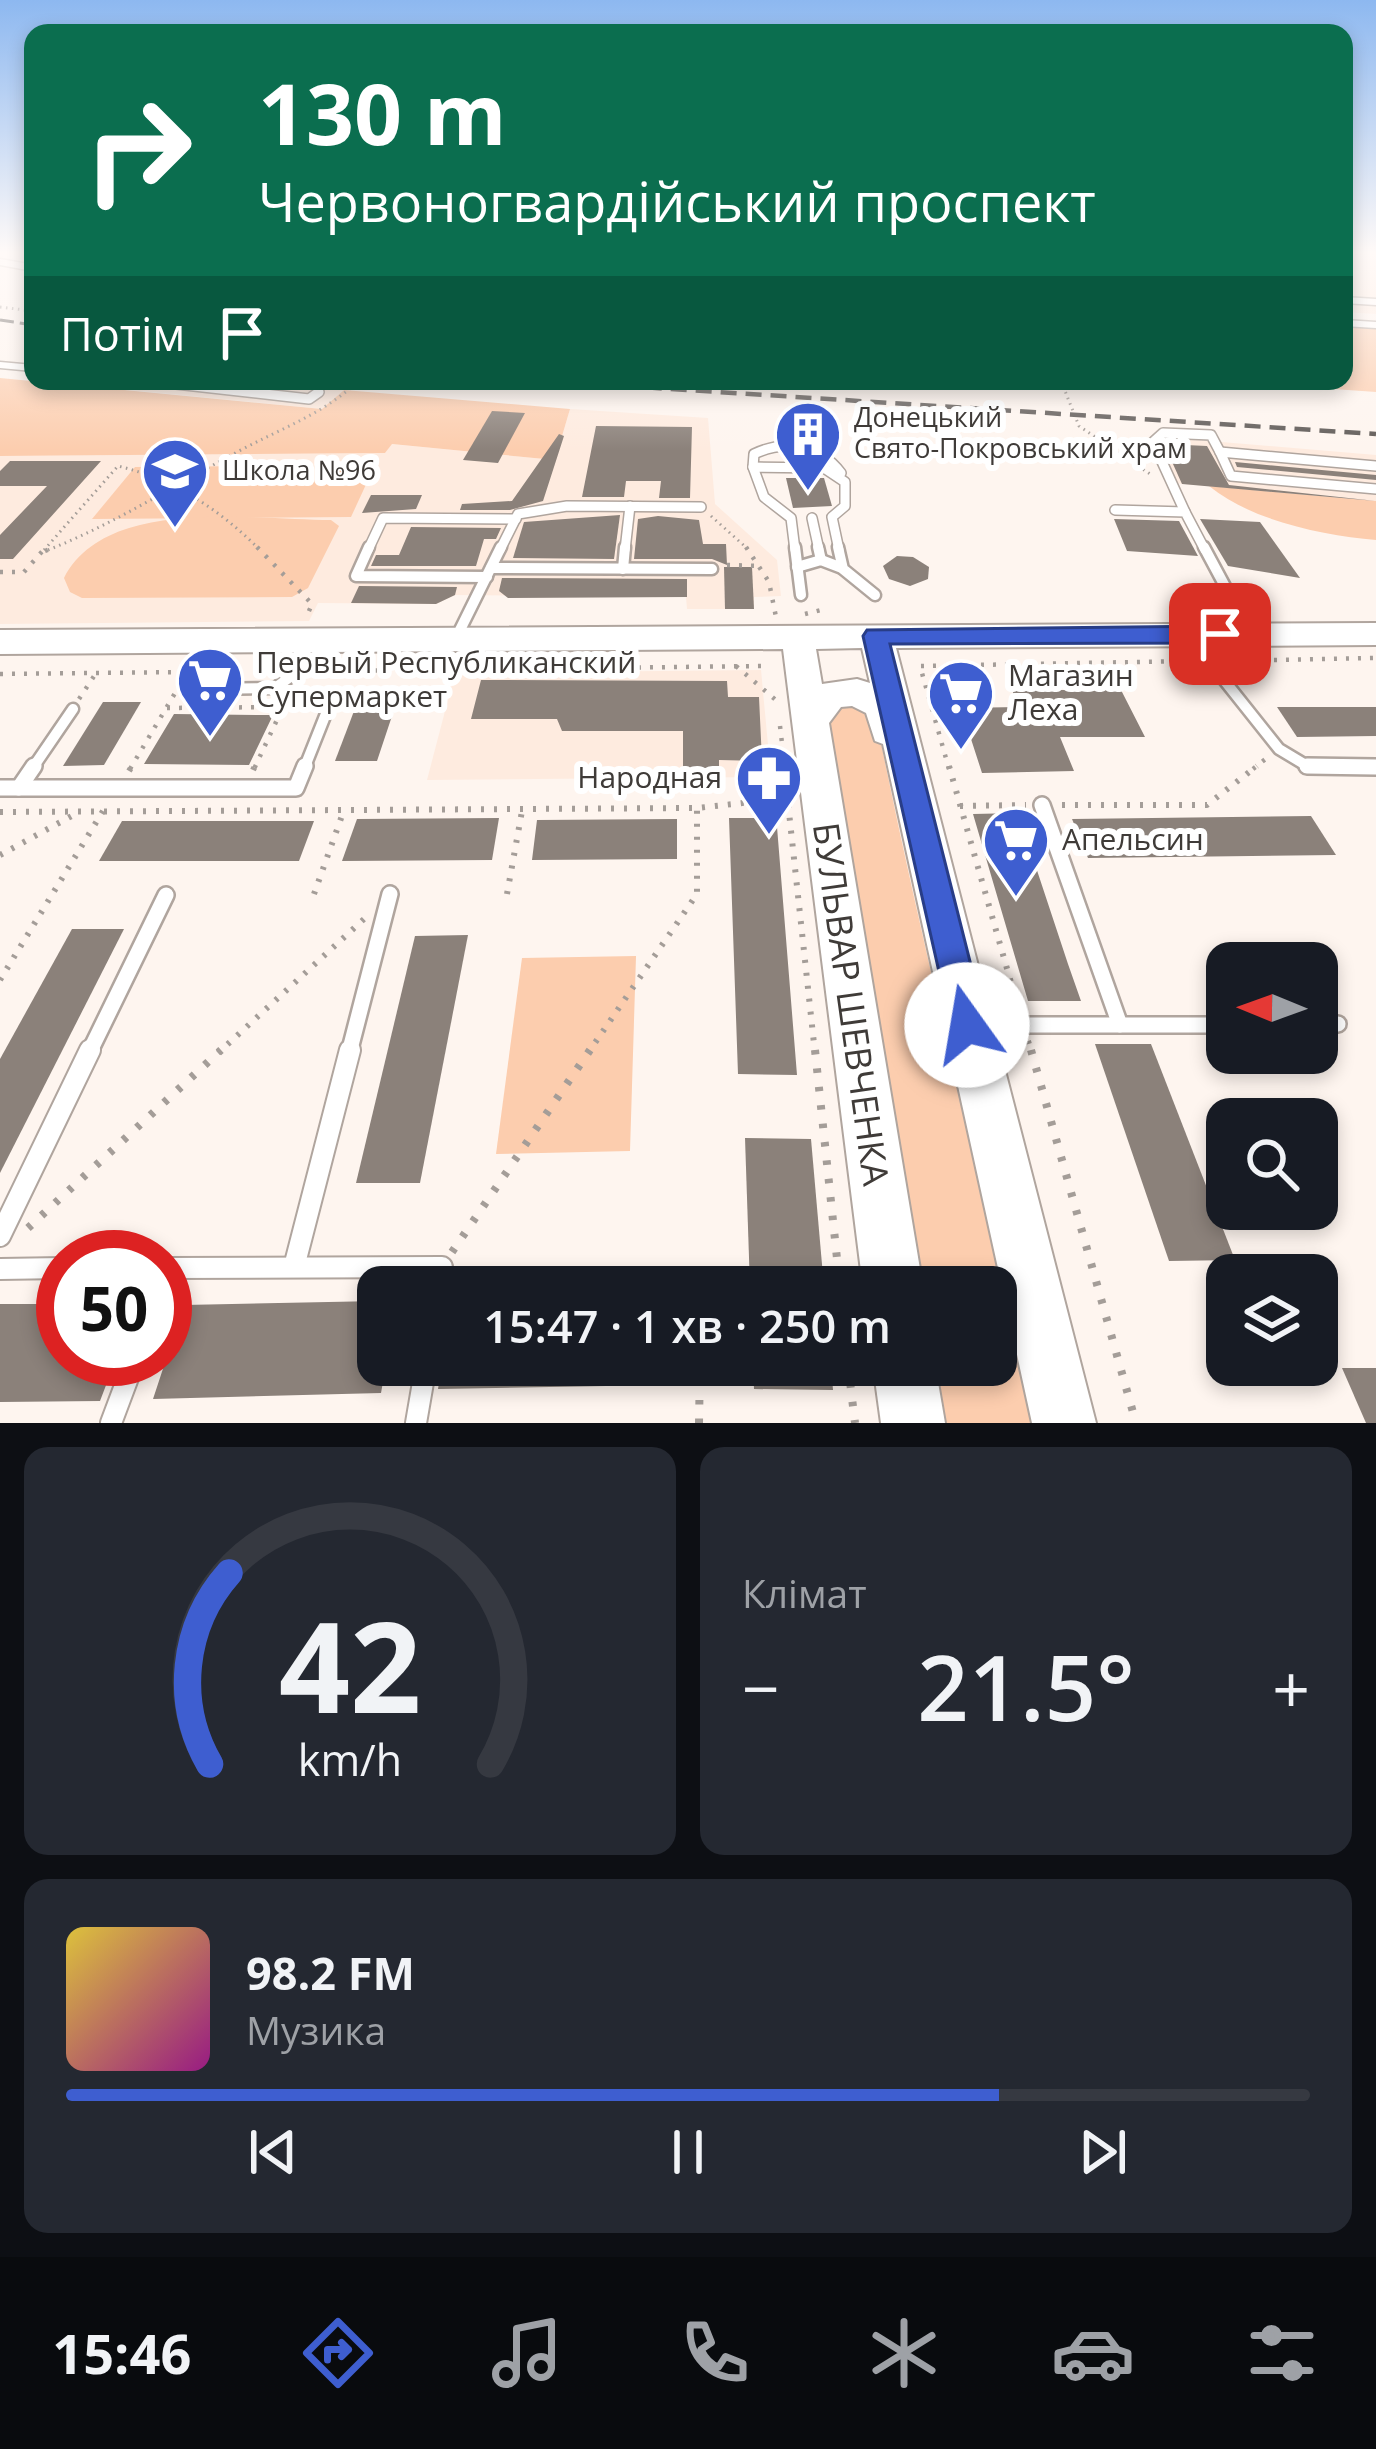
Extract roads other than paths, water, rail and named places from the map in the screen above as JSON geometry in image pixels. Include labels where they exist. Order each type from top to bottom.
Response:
[{"type":"main road","points":[[0,642],[195,657],[341,640],[455,639],[798,621],[875,636],[1199,648],[1250,634],[1373,637]]},
{"type":"main road","name":"БУЛЬВАР ШЕВЧЕНКА","points":[[798,621],[794,711],[889,1266]]},
{"type":"main road","points":[[875,636],[1064,1423]]},
{"type":"main road","points":[[794,711],[842,692],[873,697],[882,706],[928,906],[963,1005]]},
{"type":"main road","points":[[907,1386],[913,1423]]},
{"type":"lane","points":[[229,390],[309,399],[319,392]]},
{"type":"lane","points":[[1250,634],[1154,442],[1163,433],[1211,435],[1231,476],[1376,489]]},
{"type":"lane","points":[[803,447],[833,460],[844,482],[845,506],[832,518],[791,518],[763,500],[754,485],[753,467],[754,454],[760,449],[803,447]]},
{"type":"lane","points":[[1220,452],[1376,466]]},
{"type":"lane","points":[[753,467],[824,468],[844,482]]},
{"type":"lane","points":[[701,507],[567,506],[516,518],[383,518],[356,576],[712,569]]},
{"type":"lane","points":[[623,569],[629,506]]},
{"type":"lane","points":[[1115,510],[1185,512]]},
{"type":"lane","points":[[455,639],[516,518]]},
{"type":"lane","points":[[791,518],[801,595]]},
{"type":"lane","points":[[812,518],[821,560]]},
{"type":"lane","points":[[832,518],[843,569]]},
{"type":"lane","points":[[797,567],[821,560],[843,569],[874,595]]},
{"type":"lane","points":[[195,657],[205,689],[275,688],[341,640]]},
{"type":"lane","points":[[1199,648],[1279,749],[1309,767],[1376,767]]},
{"type":"lane","points":[[0,788],[296,788],[333,696]]},
{"type":"lane","points":[[19,788],[73,709]]},
{"type":"lane","points":[[1042,805],[1120,1025]]},
{"type":"lane","points":[[294,1267],[390,894]]},
{"type":"lane","points":[[9,1237],[166,895]]},
{"type":"lane","points":[[963,1005],[1120,1025],[1206,1025]]},
{"type":"lane","points":[[192,1270],[294,1267],[357,1271]]},
{"type":"lane","points":[[0,1269],[36,1268]]},
{"type":"lane","points":[[111,1423],[125,1386]]},
{"type":"lane","points":[[416,1423],[422,1386]]},
{"type":"railway","points":[[0,320],[24,324]]},
{"type":"railway","points":[[687,390],[1376,434]]},
{"type":"place","name":"Донецький Свято-Покровський храм","points":[[808,493]]},
{"type":"place","name":"Школа №96","points":[[175,530]]},
{"type":"place","name":"Первый Республиканский Супермаркет","points":[[210,739]]},
{"type":"place","name":"Магазин Леха","points":[[961,752]]},
{"type":"place","name":"Народная","points":[[769,837]]},
{"type":"place","name":"Апельсин","points":[[1016,899]]}]
